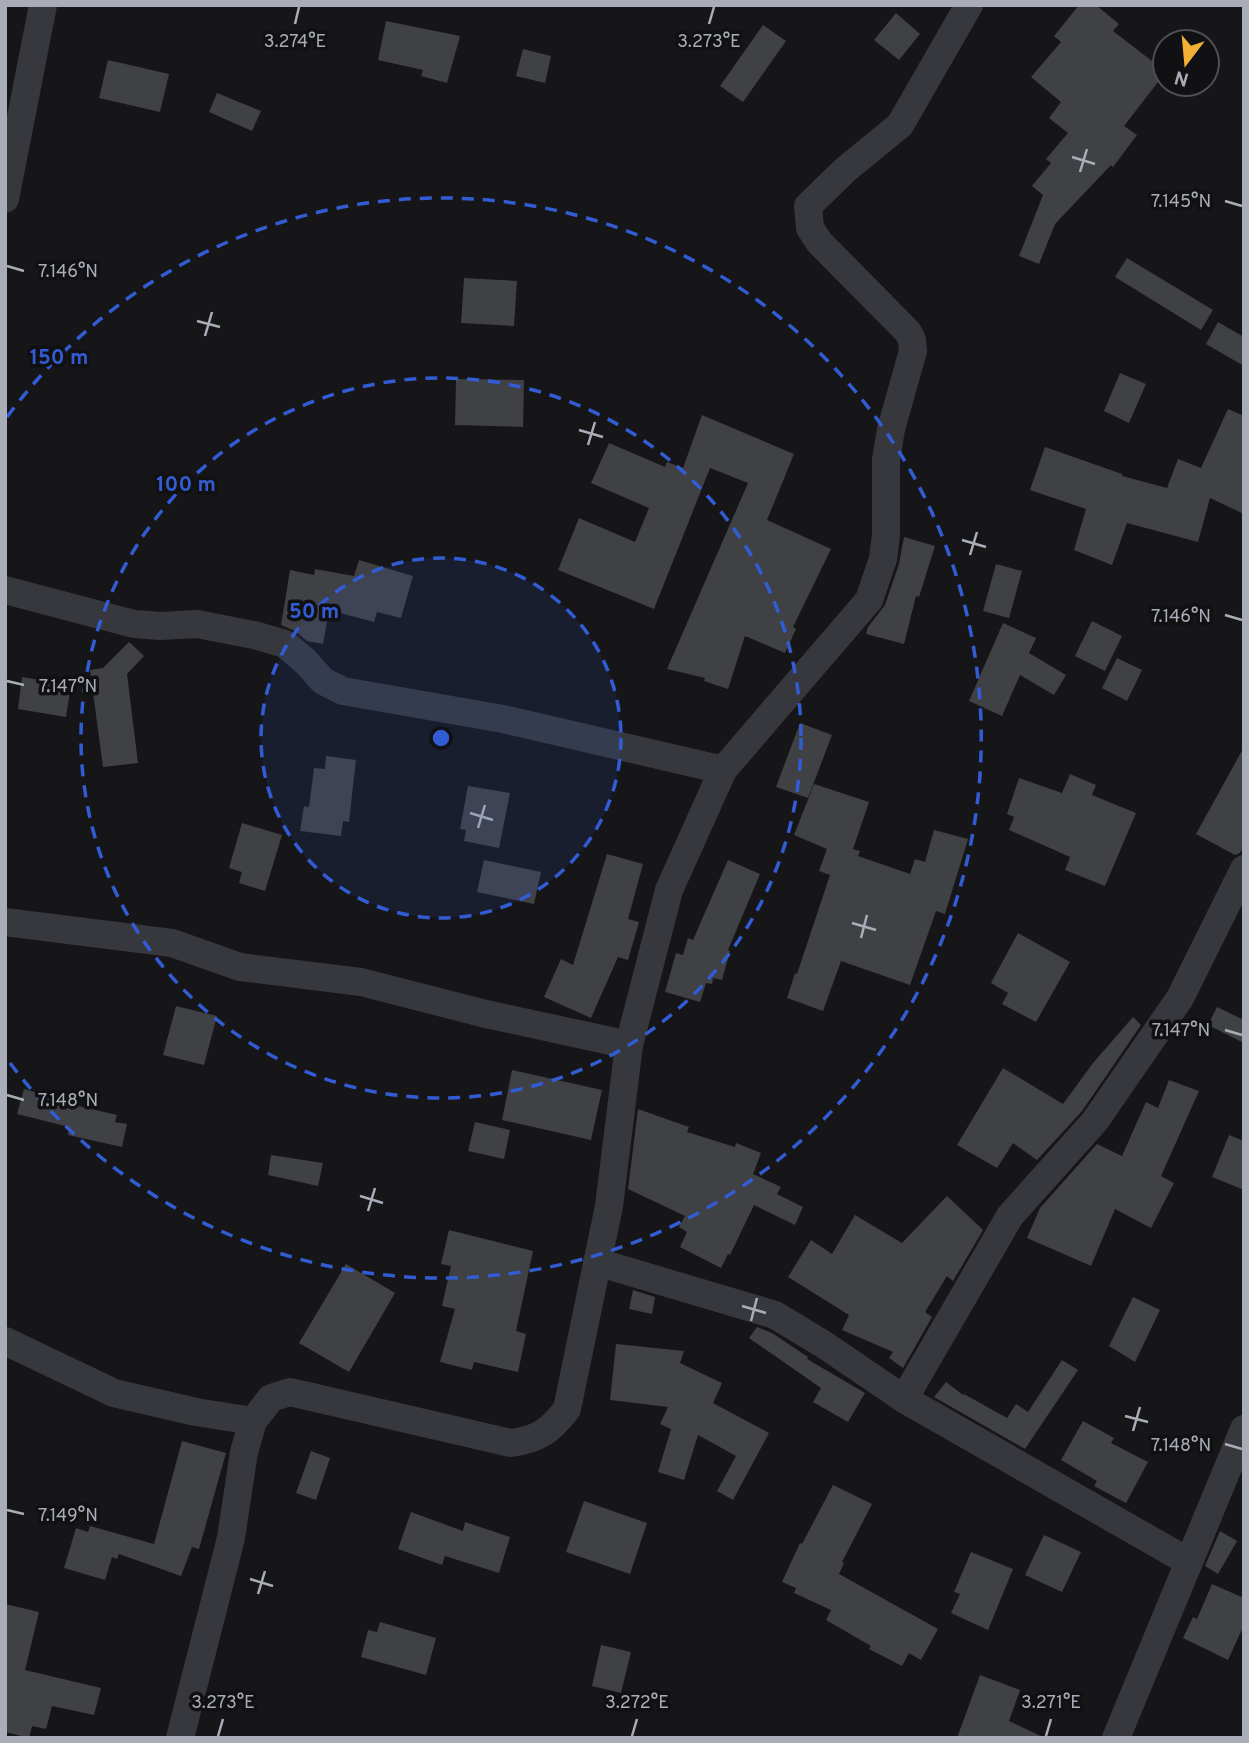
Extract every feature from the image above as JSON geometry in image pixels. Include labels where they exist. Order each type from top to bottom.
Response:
[{"type":"street","points":[[5,198],[43,5]]},
{"type":"street","points":[[180,1738],[231,1538],[244,1452],[253,1421],[271,1398],[290,1392],[510,1443],[529,1440],[552,1428],[567,1409],[609,1206],[629,1045],[669,890],[723,770],[869,600],[883,559],[888,450],[891,429],[913,351],[912,340],[908,332],[820,243],[810,228],[808,206],[845,170],[900,125],[969,5]]},
{"type":"street","points":[[5,590],[134,624],[197,624],[254,635],[285,644],[323,681],[343,691],[503,719],[723,770]]},
{"type":"street","points":[[904,1399],[1010,1216],[1094,1121],[1180,998],[1244,869]]},
{"type":"street","points":[[5,922],[172,943],[240,967],[361,982],[486,1014],[629,1045]]},
{"type":"street","points":[[597,1262],[775,1315],[904,1399],[1189,1562]]},
{"type":"street","points":[[5,1341],[114,1393],[196,1412],[253,1421]]},
{"type":"street","points":[[1116,1738],[1244,1429]]},
{"type":"building","points":[[1079,5],[1096,5],[1119,24],[1113,31],[1151,60],[1151,91],[1124,126],[1137,135],[1113,167],[1111,165],[1055,224],[1039,264],[1019,256],[1043,195],[1032,186],[1051,163],[1046,159],[1068,133],[1049,118],[1061,102],[1031,77],[1061,42],[1054,36]]},
{"type":"building","points":[[896,13],[920,34],[899,60],[874,40]]},
{"type":"building","points":[[386,21],[460,36],[447,83],[421,76],[423,70],[378,60]]},
{"type":"building","points":[[763,25],[786,41],[743,102],[720,86]]},
{"type":"building","points":[[523,49],[551,56],[545,83],[516,76]]},
{"type":"building","points":[[108,60],[169,74],[160,112],[99,98]]},
{"type":"building","points":[[217,93],[261,111],[252,131],[209,112]]},
{"type":"building","points":[[1127,258],[1213,310],[1201,330],[1115,277]]},
{"type":"building","points":[[464,278],[517,281],[514,326],[461,323]]},
{"type":"building","points":[[1218,322],[1244,337],[1244,366],[1206,344]]},
{"type":"building","points":[[1120,373],[1146,384],[1129,423],[1104,411]]},
{"type":"building","points":[[456,379],[524,380],[523,427],[455,425]]},
{"type":"building","points":[[1228,409],[1244,416],[1244,514],[1210,498],[1198,542],[1127,523],[1112,565],[1074,550],[1086,509],[1030,490],[1045,447],[1122,476],[1167,488],[1178,459],[1201,468]]},
{"type":"building","points":[[702,415],[794,454],[767,520],[831,549],[793,627],[796,629],[785,653],[745,636],[728,689],[704,681],[705,678],[667,669],[748,483],[710,468],[654,609],[558,570],[579,518],[635,542],[649,508],[591,483],[609,443],[665,467],[667,462],[683,468]]},
{"type":"building","points":[[904,537],[935,546],[919,597],[916,596],[904,644],[866,634],[868,627],[885,605],[899,564]]},
{"type":"building","points":[[359,560],[413,576],[401,618],[377,612],[374,622],[329,610],[323,644],[307,641],[295,631],[281,625],[290,570],[314,575],[315,569],[354,576]]},
{"type":"building","points":[[996,564],[1022,571],[1009,618],[983,611]]},
{"type":"building","points":[[1092,621],[1122,636],[1105,671],[1075,656]]},
{"type":"building","points":[[1003,623],[1036,638],[1029,653],[1066,675],[1054,695],[1020,675],[1002,716],[969,701]]},
{"type":"building","points":[[129,642],[144,656],[127,674],[138,763],[103,767],[90,670],[103,668]]},
{"type":"building","points":[[1117,658],[1142,670],[1127,701],[1102,688]]},
{"type":"building","points":[[22,677],[71,685],[66,717],[18,709]]},
{"type":"building","points":[[800,723],[832,735],[808,798],[776,787]]},
{"type":"building","points":[[1244,747],[1244,846],[1240,853],[1235,855],[1196,834]]},
{"type":"building","points":[[326,756],[356,760],[349,822],[343,821],[341,836],[300,831],[304,806],[309,807],[314,768],[325,769]]},
{"type":"building","points":[[1070,774],[1096,785],[1092,795],[1136,813],[1105,886],[1065,870],[1070,857],[1009,830],[1014,817],[1007,814],[1019,778],[1062,793]]},
{"type":"building","points":[[814,784],[869,802],[853,849],[860,851],[858,856],[910,874],[915,859],[925,862],[934,830],[968,839],[945,914],[936,911],[910,985],[841,961],[823,1011],[787,998],[830,875],[819,871],[827,849],[794,835]]},
{"type":"building","points":[[468,786],[510,793],[499,848],[464,841],[466,830],[460,829]]},
{"type":"building","points":[[242,823],[282,835],[265,891],[239,883],[242,872],[229,868]]},
{"type":"building","points":[[607,854],[643,864],[628,919],[639,922],[628,960],[618,957],[591,1018],[544,997],[561,959],[573,965]]},
{"type":"building","points":[[484,860],[541,872],[534,904],[477,892]]},
{"type":"building","points":[[728,860],[760,874],[728,950],[730,951],[722,980],[713,978],[712,984],[706,983],[700,1002],[665,992],[676,953],[683,955],[688,938],[693,940]]},
{"type":"building","points":[[1018,933],[1070,962],[1036,1022],[1002,1004],[1008,993],[991,983]]},
{"type":"building","points":[[176,1006],[217,1016],[204,1065],[163,1055]]},
{"type":"building","points":[[1217,1007],[1244,1020],[1244,1043],[1208,1025]]},
{"type":"building","points":[[1133,1017],[1141,1025],[1082,1111],[1037,1160],[1013,1143],[997,1168],[957,1145],[1003,1068],[1063,1104],[1093,1063]]},
{"type":"building","points":[[512,1070],[602,1090],[591,1140],[502,1120]]},
{"type":"building","points":[[1169,1080],[1199,1091],[1161,1176],[1174,1183],[1151,1228],[1115,1209],[1091,1266],[1027,1238],[1040,1208],[1097,1144],[1122,1156],[1146,1102],[1158,1108]]},
{"type":"building","points":[[24,1089],[61,1099],[61,1102],[117,1115],[115,1122],[127,1124],[122,1147],[68,1135],[69,1127],[17,1114]]},
{"type":"building","points":[[638,1109],[689,1127],[687,1132],[735,1147],[736,1143],[761,1153],[753,1174],[781,1187],[777,1194],[803,1207],[795,1225],[754,1205],[721,1268],[680,1247],[687,1232],[679,1227],[685,1216],[628,1189]]},
{"type":"building","points":[[475,1122],[510,1130],[504,1159],[468,1151]]},
{"type":"building","points":[[1229,1135],[1244,1141],[1244,1190],[1212,1177]]},
{"type":"building","points":[[271,1155],[323,1163],[318,1186],[268,1175]]},
{"type":"building","points":[[947,1196],[983,1230],[953,1281],[947,1276],[925,1312],[932,1317],[903,1368],[889,1358],[893,1352],[842,1330],[849,1315],[788,1277],[811,1240],[832,1254],[855,1215],[902,1243]]},
{"type":"building","points":[[449,1230],[533,1251],[516,1331],[526,1334],[518,1372],[474,1362],[472,1370],[440,1362],[455,1309],[442,1306],[451,1266],[441,1264]]},
{"type":"building","points":[[346,1264],[395,1293],[349,1372],[299,1343]]},
{"type":"building","points":[[633,1290],[655,1297],[652,1314],[629,1309]]},
{"type":"building","points":[[1133,1297],[1160,1310],[1135,1362],[1109,1346]]},
{"type":"building","points":[[757,1327],[772,1333],[808,1357],[807,1359],[865,1393],[848,1422],[813,1402],[821,1388],[749,1338]]},
{"type":"building","points":[[616,1344],[684,1351],[680,1363],[722,1383],[713,1403],[769,1433],[733,1500],[717,1491],[736,1456],[698,1435],[684,1480],[658,1472],[671,1429],[660,1424],[668,1407],[610,1400]]},
{"type":"building","points":[[1062,1360],[1078,1370],[1025,1449],[934,1397],[946,1382],[963,1395],[1007,1418],[1016,1404],[1028,1412]]},
{"type":"building","points":[[1083,1421],[1114,1438],[1111,1443],[1148,1462],[1126,1503],[1094,1486],[1097,1481],[1061,1460]]},
{"type":"building","points":[[182,1441],[226,1453],[199,1549],[192,1547],[181,1576],[119,1554],[117,1559],[112,1557],[105,1580],[64,1568],[76,1528],[88,1532],[90,1526],[154,1544]]},
{"type":"building","points":[[311,1451],[330,1458],[316,1500],[296,1493]]},
{"type":"building","points":[[833,1485],[872,1504],[842,1562],[844,1563],[839,1574],[938,1629],[921,1660],[909,1653],[902,1666],[869,1649],[871,1646],[826,1620],[831,1610],[794,1593],[796,1588],[782,1582],[800,1543],[802,1544]]},
{"type":"building","points":[[584,1501],[647,1523],[630,1574],[566,1552]]},
{"type":"building","points":[[411,1512],[463,1531],[465,1522],[510,1537],[499,1573],[445,1556],[442,1565],[398,1549]]},
{"type":"building","points":[[1220,1531],[1237,1541],[1218,1574],[1205,1566]]},
{"type":"building","points":[[1044,1535],[1081,1552],[1062,1592],[1025,1575]]},
{"type":"building","points":[[971,1552],[1013,1569],[988,1630],[951,1613],[960,1594],[954,1592]]},
{"type":"building","points":[[1212,1584],[1244,1598],[1244,1625],[1228,1660],[1183,1638],[1193,1617],[1197,1619]]},
{"type":"building","points":[[5,1604],[39,1612],[25,1670],[101,1688],[94,1715],[52,1706],[46,1729],[32,1726],[29,1738],[5,1732]]},
{"type":"building","points":[[380,1622],[436,1638],[426,1675],[361,1657],[368,1630],[377,1632]]},
{"type":"building","points":[[601,1645],[631,1652],[621,1693],[592,1686]]},
{"type":"building","points":[[980,1675],[1020,1690],[1009,1721],[1045,1738],[957,1738]]}]
